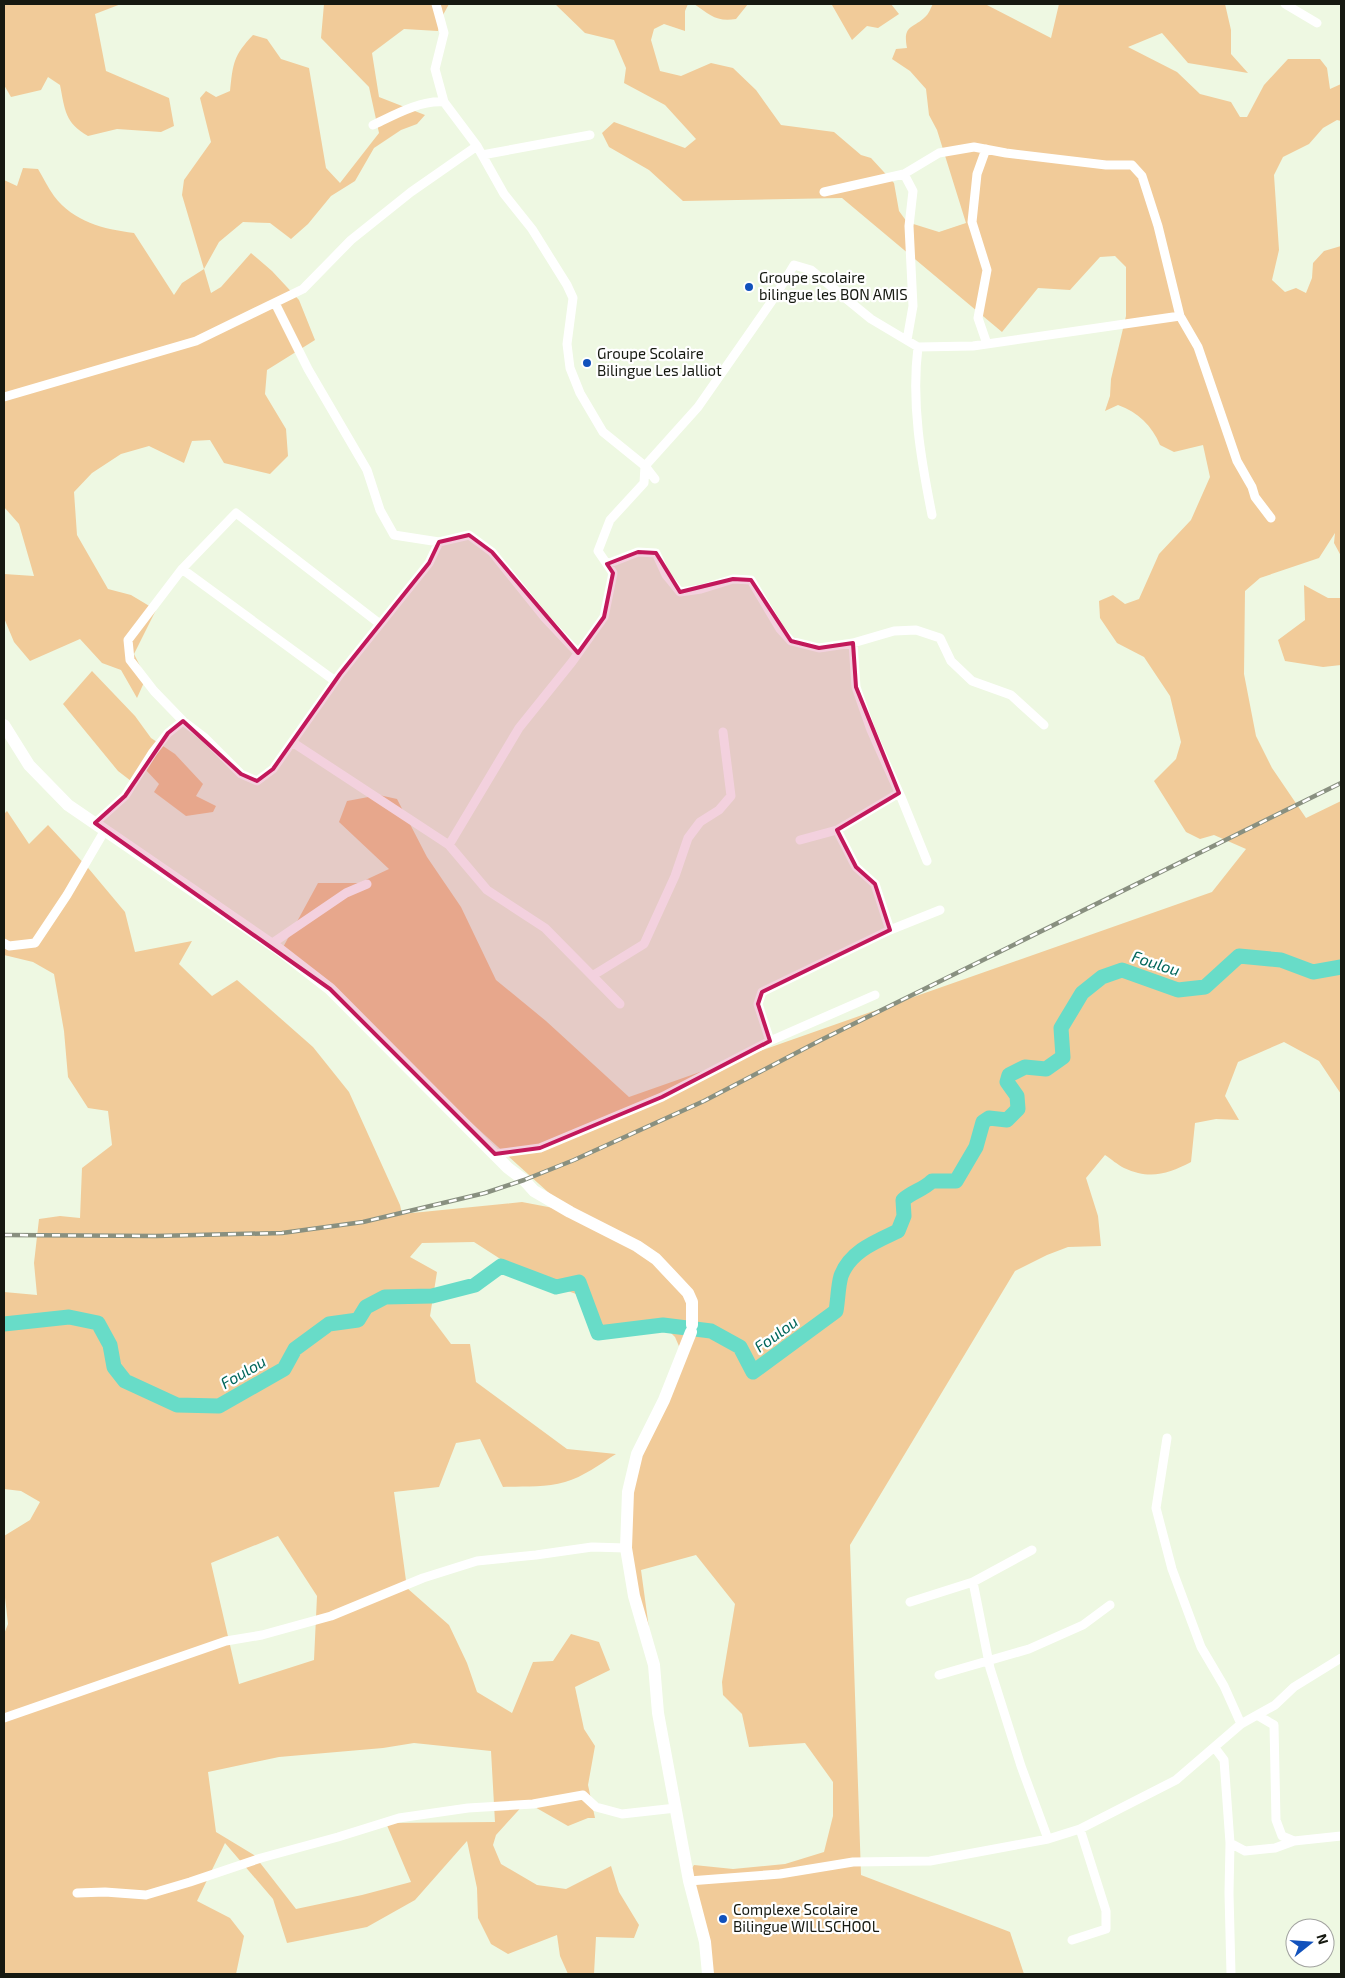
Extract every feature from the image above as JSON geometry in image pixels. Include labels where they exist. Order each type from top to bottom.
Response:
[{"type":"street","points":[[436,4],[444,33],[435,68],[444,102],[477,146],[504,194],[532,229],[567,285],[573,298],[567,344],[570,368],[580,393],[604,432],[646,466],[655,479]]},
{"type":"street","points":[[1285,4],[1290,9],[1317,22]]},
{"type":"street","points":[[373,125],[407,109],[444,102]]},
{"type":"street","points":[[482,155],[590,135]]},
{"type":"street","points":[[4,397],[196,341],[302,289],[351,240],[411,192],[477,146]]},
{"type":"street","points":[[824,192],[904,174],[939,153],[974,147],[1106,165],[1132,165],[1142,176],[1158,226],[1180,316],[1198,347],[1237,461],[1256,497],[1271,518]]},
{"type":"street","points":[[986,149],[978,174],[972,222],[987,270],[978,318],[987,344]]},
{"type":"street","points":[[904,174],[913,191],[909,226],[914,306],[907,340]]},
{"type":"street","points":[[449,845],[519,728],[578,653],[604,616],[613,573],[598,551],[610,520],[644,483],[646,466],[698,407],[774,298],[794,264],[811,270],[870,319],[918,347],[973,346],[1180,316]]},
{"type":"street","points":[[275,303],[308,369],[366,470],[380,510],[394,535],[439,542],[469,535],[492,552],[545,618],[578,653]]},
{"type":"street","points":[[918,347],[915,369],[917,411],[923,471],[932,515]]},
{"type":"street","points":[[380,624],[236,513],[182,569],[128,640],[130,660],[154,691],[184,722],[204,737],[241,774],[257,781],[273,769],[336,681],[428,563],[439,542]]},
{"type":"street","points":[[607,564],[638,552],[656,553],[666,575],[680,592],[701,589],[733,579],[751,580],[780,629],[791,641],[819,648],[852,643],[894,630],[916,630],[940,638],[951,661],[972,681],[1011,695],[1044,725]]},
{"type":"street","points":[[182,569],[336,681]]},
{"type":"street","points":[[852,643],[856,686],[871,730],[900,792],[927,861]]},
{"type":"street","points":[[4,942],[9,946],[35,943],[67,894],[100,826],[126,796],[168,732],[184,722]]},
{"type":"street","points":[[4,725],[29,765],[68,805],[271,944],[330,989],[508,1168],[524,1180],[534,1191],[570,1212],[637,1246],[656,1259],[688,1293],[692,1302],[691,1329],[664,1400],[637,1454],[628,1492],[626,1548],[634,1596],[654,1665],[658,1713],[689,1881],[706,1942],[708,1974]]},
{"type":"street","points":[[592,976],[644,944],[672,884],[688,838],[700,822],[719,810],[731,796],[723,732]]},
{"type":"street","points":[[292,742],[449,845],[487,890],[545,928],[620,1004]]},
{"type":"street","points":[[800,840],[837,830],[900,792]]},
{"type":"street","points":[[837,830],[856,867],[875,884],[890,930]]},
{"type":"street","points":[[271,944],[346,893],[367,884]]},
{"type":"street","points":[[770,1042],[758,1004],[762,992],[890,930],[940,910]]},
{"type":"street","points":[[495,1154],[540,1148],[662,1097],[770,1042],[875,995]]},
{"type":"street","points":[[1167,1438],[1156,1508],[1167,1552],[1201,1648],[1224,1686],[1241,1724]]},
{"type":"street","points":[[4,1718],[226,1641],[262,1635],[331,1616],[423,1578],[478,1561],[592,1547],[626,1548]]},
{"type":"street","points":[[910,1602],[973,1582],[1032,1550]]},
{"type":"street","points":[[973,1582],[989,1661],[1022,1766],[1048,1839]]},
{"type":"street","points":[[939,1676],[1029,1649],[1083,1625],[1110,1605]]},
{"type":"street","points":[[689,1881],[780,1874],[853,1862],[930,1862],[1048,1839],[1080,1829],[1176,1780],[1241,1724],[1275,1705],[1294,1687],[1341,1658]]},
{"type":"street","points":[[1257,1715],[1274,1725],[1276,1820],[1282,1836],[1294,1841]]},
{"type":"street","points":[[1215,1748],[1224,1760],[1230,1843],[1231,1974]]},
{"type":"street","points":[[77,1893],[105,1892],[146,1895],[261,1858],[400,1818],[468,1808],[532,1804],[583,1795],[596,1807],[622,1814],[676,1808]]},
{"type":"street","points":[[1072,1940],[1106,1929],[1106,1912],[1080,1829]]},
{"type":"street","points":[[1230,1843],[1245,1851],[1275,1848],[1294,1841],[1341,1836]]},
{"type":"highlighted area","points":[[469,535],[492,552],[578,653],[604,617],[613,573],[607,564],[638,552],[656,553],[680,592],[733,579],[751,580],[791,641],[819,648],[853,643],[856,687],[899,793],[837,830],[856,867],[875,884],[890,930],[762,992],[758,1004],[770,1041],[662,1097],[540,1148],[495,1154],[330,989],[95,823],[125,796],[168,733],[183,721],[241,774],[257,781],[273,769],[340,674],[429,563],[439,542]]},
{"type":"shaded area","points":[[4,4],[121,4],[95,14],[106,71],[169,98],[174,126],[161,132],[117,129],[88,136],[70,121],[65,109],[60,85],[48,77],[41,90],[11,97],[4,85]]},
{"type":"shaded area","points":[[324,4],[449,4],[438,31],[404,29],[372,53],[379,97],[425,115],[417,124],[401,130],[374,148],[355,181],[331,196],[308,224],[291,239],[270,223],[243,222],[219,242],[204,269],[182,195],[184,180],[211,142],[200,98],[206,91],[216,97],[230,91],[235,61],[241,49],[253,35],[267,39],[281,59],[309,68],[326,168],[340,183],[379,133],[369,87],[321,38]]},
{"type":"shaded area","points":[[555,4],[688,4],[685,11],[685,31],[664,24],[654,29],[651,40],[660,71],[681,76],[711,63],[733,68],[756,90],[781,125],[834,132],[861,155],[871,158],[894,183],[899,211],[907,222],[939,232],[966,223],[937,130],[929,115],[926,89],[910,71],[892,59],[896,49],[907,48],[906,34],[908,30],[927,15],[933,4],[985,4],[1051,38],[1059,4],[1225,4],[1231,30],[1231,54],[1248,73],[1188,63],[1162,33],[1128,47],[1177,72],[1200,94],[1231,102],[1240,117],[1247,117],[1264,85],[1288,59],[1320,59],[1327,68],[1330,89],[1341,84],[1341,121],[1337,120],[1323,128],[1309,144],[1283,157],[1274,175],[1279,250],[1272,280],[1285,292],[1296,288],[1306,293],[1312,278],[1313,263],[1324,251],[1341,246],[1341,556],[1334,543],[1335,533],[1319,558],[1260,578],[1245,591],[1244,674],[1256,736],[1272,768],[1306,818],[1341,801],[1341,1094],[1319,1061],[1284,1042],[1238,1062],[1225,1096],[1239,1120],[1216,1119],[1195,1123],[1191,1162],[1174,1170],[1151,1175],[1133,1172],[1105,1155],[1086,1178],[1098,1216],[1101,1246],[1068,1247],[1015,1271],[850,1545],[861,1875],[1010,1932],[1024,1974],[708,1974],[688,1875],[694,1865],[733,1869],[785,1864],[824,1852],[833,1816],[833,1782],[805,1743],[749,1747],[742,1714],[723,1695],[722,1682],[735,1604],[696,1555],[641,1570],[654,1665],[634,1596],[628,1492],[682,1353],[675,1337],[663,1325],[598,1333],[587,1317],[576,1294],[501,1266],[502,1260],[474,1242],[422,1243],[410,1257],[437,1272],[430,1316],[451,1344],[470,1344],[476,1382],[567,1449],[616,1454],[572,1480],[542,1486],[503,1487],[480,1439],[456,1443],[439,1487],[394,1492],[407,1588],[449,1625],[467,1663],[477,1692],[512,1713],[533,1662],[553,1661],[571,1634],[599,1642],[610,1670],[575,1687],[584,1729],[595,1746],[588,1785],[595,1818],[588,1818],[568,1826],[526,1802],[496,1835],[493,1845],[501,1864],[537,1885],[566,1889],[611,1866],[619,1892],[639,1925],[634,1938],[596,1937],[594,1974],[568,1974],[560,1956],[557,1935],[508,1954],[491,1944],[478,1918],[477,1888],[467,1841],[415,1900],[367,1927],[287,1943],[273,1899],[225,1843],[197,1901],[230,1918],[244,1936],[236,1974],[4,1974],[4,1634],[8,1624],[4,1589],[4,1536],[30,1520],[40,1502],[21,1491],[4,1489],[4,1292],[37,1295],[34,1263],[39,1219],[60,1216],[80,1218],[82,1168],[112,1145],[108,1111],[88,1108],[68,1077],[64,1031],[54,974],[33,962],[4,955],[4,814],[7,811],[29,844],[48,825],[89,869],[125,912],[135,952],[192,941],[179,964],[212,996],[237,980],[313,1047],[349,1092],[400,1205],[402,1214],[522,1202],[569,1211],[281,951],[318,883],[359,883],[389,869],[339,822],[347,801],[379,795],[397,799],[427,857],[461,907],[496,980],[546,1021],[629,1097],[1212,892],[1246,849],[1214,835],[1200,839],[1186,832],[1154,781],[1176,759],[1181,742],[1170,696],[1144,657],[1117,643],[1100,618],[1099,601],[1113,595],[1125,604],[1139,599],[1159,554],[1191,520],[1210,477],[1203,445],[1174,452],[1160,445],[1144,421],[1132,412],[1118,405],[1105,411],[1110,396],[1111,379],[1126,316],[1126,267],[1115,256],[1100,257],[1070,290],[1038,288],[1002,332],[842,198],[683,201],[649,170],[609,147],[602,133],[614,122],[685,148],[696,139],[665,105],[624,83],[626,68],[614,40],[585,33]],"holes":[[[278,1536],[317,1596],[314,1660],[239,1684],[211,1563]],[[414,1743],[491,1751],[495,1822],[386,1823],[411,1882],[296,1909],[254,1855],[216,1832],[208,1772],[279,1757],[383,1748]]]},
{"type":"shaded area","points":[[694,4],[748,4],[736,19],[729,20],[714,17]]},
{"type":"shaded area","points":[[826,4],[891,4],[899,14],[878,28],[867,26],[852,40],[832,5]]},
{"type":"shaded area","points":[[23,168],[38,169],[54,196],[62,205],[80,218],[100,226],[134,233],[174,295],[182,283],[204,269],[211,293],[221,287],[251,253],[272,271],[299,300],[315,340],[267,370],[265,394],[286,429],[288,456],[270,474],[224,463],[210,440],[192,441],[184,463],[149,446],[121,454],[92,473],[74,492],[77,535],[108,589],[131,595],[156,610],[134,654],[146,678],[137,698],[121,670],[102,663],[80,639],[30,661],[14,642],[4,618],[4,574],[34,576],[19,524],[4,507],[4,180],[17,186]]},
{"type":"shaded area","points":[[1304,585],[1328,598],[1341,598],[1341,665],[1323,667],[1285,661],[1278,640],[1305,620]]},
{"type":"shaded area","points":[[92,671],[135,716],[151,738],[175,754],[203,784],[196,796],[216,806],[213,812],[186,816],[154,792],[159,784],[144,768],[131,781],[118,771],[63,704]]},
{"type":"waterway","name":"Foulou","points":[[4,1324],[69,1317],[98,1323],[110,1345],[114,1367],[125,1381],[177,1405],[219,1406],[284,1369],[295,1349],[329,1324],[358,1320],[366,1307],[385,1297],[432,1296],[475,1285],[501,1266],[556,1287],[579,1282],[598,1333],[663,1325],[711,1331],[740,1347],[753,1372],[836,1311],[840,1280],[845,1267],[857,1253],[898,1231],[904,1216],[903,1200],[932,1181],[956,1181],[976,1147],[983,1122],[989,1118],[1007,1120],[1018,1109],[1017,1096],[1007,1082],[1009,1075],[1025,1067],[1046,1069],[1063,1057],[1061,1028],[1082,993],[1102,977],[1122,970],[1178,990],[1205,987],[1239,956],[1281,960],[1313,972],[1341,967]]},
{"type":"railway","points":[[4,1235],[156,1236],[282,1233],[363,1222],[485,1193],[524,1180],[574,1160],[704,1101],[821,1040],[1341,783]]},
{"type":"place","name":"Groupe scolaire bilingue les BON AMIS","points":[[749,287]]},
{"type":"place","name":"Groupe Scolaire Bilingue Les Jalliot","points":[[587,363]]},
{"type":"place","name":"Complexe Scolaire Bilingue WILLSCHOOL","points":[[723,1919]]}]
